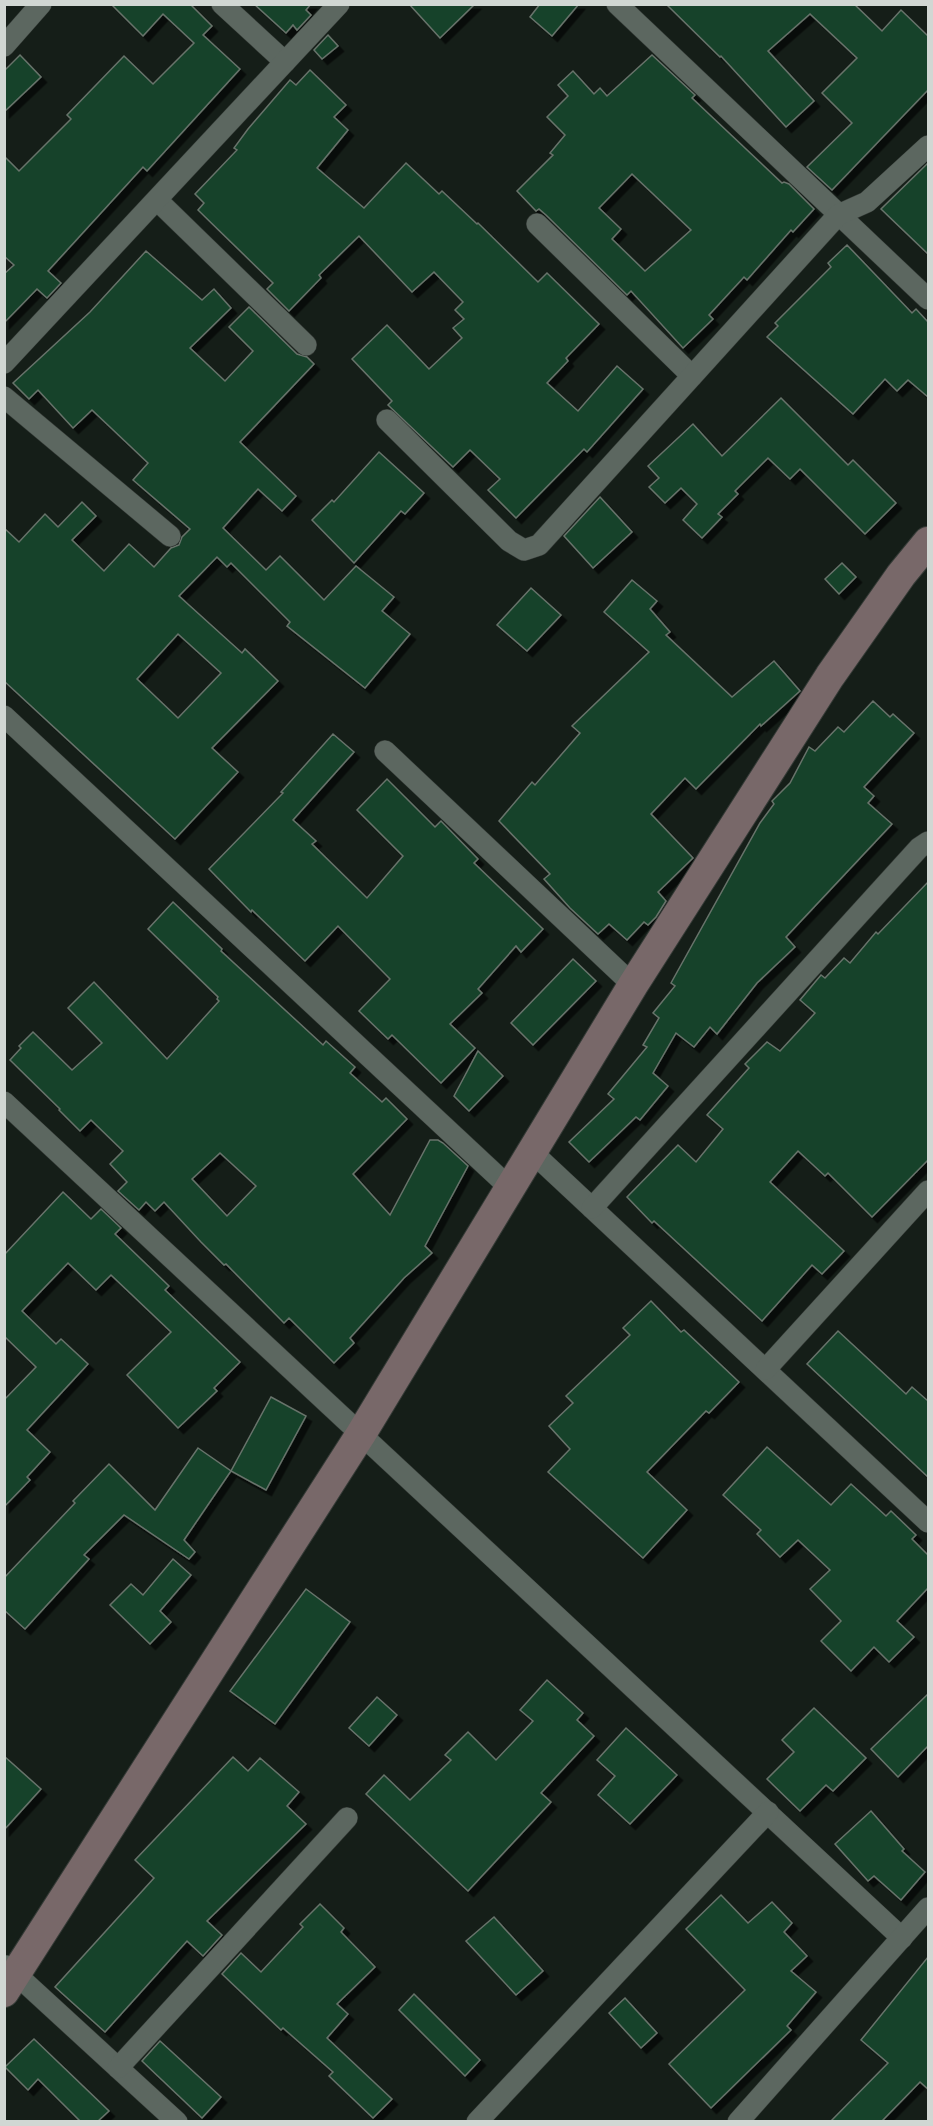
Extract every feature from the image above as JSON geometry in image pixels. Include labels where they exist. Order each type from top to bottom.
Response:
[{"type":"main road","points":[[8,1977],[361,1434],[633,985],[830,676],[860,631],[928,542]]},
{"type":"street","points":[[4,46],[41,4]]},
{"type":"street","points":[[222,4],[285,62]]},
{"type":"street","points":[[4,363],[339,4]]},
{"type":"street","points":[[617,4],[928,299]]},
{"type":"street","points":[[387,420],[509,541],[524,550],[539,545],[838,215],[867,202],[928,146]]},
{"type":"street","points":[[157,200],[306,345]]},
{"type":"street","points":[[537,224],[692,376]]},
{"type":"street","points":[[4,397],[170,536]]},
{"type":"street","points":[[4,716],[510,1188]]},
{"type":"street","points":[[385,751],[633,985]]},
{"type":"street","points":[[592,1208],[919,848],[928,842]]},
{"type":"street","points":[[4,1102],[902,1938]]},
{"type":"street","points":[[532,1152],[928,1522]]},
{"type":"street","points":[[766,1370],[928,1191]]},
{"type":"street","points":[[477,2121],[768,1812]]},
{"type":"street","points":[[118,2068],[347,1818]]},
{"type":"street","points":[[738,2121],[928,1908]]},
{"type":"street","points":[[8,1977],[118,2068],[177,2121]]},
{"type":"building","points":[[111,4],[190,4],[212,26],[203,35],[240,69],[147,171],[143,167],[48,271],[61,283],[47,298],[37,289],[4,323],[4,274],[14,265],[4,256],[4,156],[19,171],[71,119],[67,115],[124,56],[153,84],[194,43],[163,14],[143,36]]},
{"type":"building","points":[[254,4],[311,4],[306,10],[311,15],[297,30],[293,25],[286,33]]},
{"type":"building","points":[[409,4],[475,4],[440,38]]},
{"type":"building","points":[[540,4],[579,4],[552,36],[530,17]]},
{"type":"building","points":[[666,4],[854,4],[882,31],[901,10],[928,36],[928,90],[832,190],[807,167],[852,123],[822,93],[857,58],[810,14],[768,51],[814,101],[786,127],[721,56]]},
{"type":"building","points":[[328,35],[338,46],[322,59],[314,50]]},
{"type":"building","points":[[20,55],[41,77],[4,112],[4,71]]},
{"type":"building","points":[[652,55],[695,95],[692,98],[782,183],[789,184],[814,209],[793,232],[791,230],[747,280],[744,277],[709,315],[713,319],[683,348],[631,291],[627,295],[546,215],[539,209],[536,211],[517,191],[553,155],[550,153],[565,135],[547,117],[568,96],[558,85],[573,71],[594,94],[600,88],[607,96]],"holes":[[[632,174],[691,230],[645,271],[612,239],[621,229],[599,208]]]},
{"type":"building","points":[[310,70],[346,105],[334,117],[348,130],[317,168],[364,208],[406,163],[439,194],[442,191],[478,223],[538,282],[547,273],[599,324],[566,358],[568,361],[547,383],[578,411],[617,366],[643,389],[587,452],[584,449],[516,518],[488,490],[500,479],[470,450],[453,467],[388,405],[392,401],[352,359],[387,325],[429,369],[462,338],[453,328],[464,319],[455,310],[463,302],[434,272],[412,292],[359,236],[319,275],[321,278],[289,311],[267,289],[273,283],[198,210],[204,203],[195,194],[237,150],[234,148],[248,129],[290,80],[296,85]]},
{"type":"building","points":[[928,163],[928,254],[881,209]]},
{"type":"building","points":[[847,245],[912,313],[916,309],[928,322],[928,397],[908,380],[897,391],[885,379],[853,414],[767,337],[778,326],[775,323],[831,267],[828,263]]},
{"type":"building","points":[[146,251],[202,300],[214,289],[231,308],[190,348],[225,381],[253,351],[229,327],[249,307],[297,354],[307,357],[314,364],[240,442],[296,496],[282,511],[258,489],[223,528],[266,570],[280,556],[324,600],[356,566],[394,597],[382,611],[410,634],[365,688],[287,626],[290,622],[231,563],[227,567],[217,557],[179,596],[242,653],[245,649],[278,681],[212,748],[238,772],[175,839],[4,681],[4,528],[19,542],[45,514],[58,527],[82,502],[96,516],[72,540],[104,571],[129,544],[154,567],[171,548],[179,545],[182,537],[190,529],[133,480],[148,463],[92,410],[73,428],[38,390],[29,399],[13,383],[90,312]],"holes":[[[178,634],[221,673],[178,718],[137,679]]]},
{"type":"building","points":[[781,398],[848,465],[853,460],[896,503],[865,534],[800,469],[790,479],[768,458],[735,491],[738,494],[718,514],[722,517],[702,538],[683,520],[697,504],[681,488],[665,503],[649,487],[659,478],[648,466],[693,424],[722,456]]},
{"type":"building","points":[[379,452],[424,493],[405,514],[401,511],[354,563],[312,520],[332,500],[334,502]]},
{"type":"building","points":[[600,497],[632,532],[593,568],[564,536]]},
{"type":"building","points":[[842,563],[856,577],[839,594],[825,579]]},
{"type":"building","points":[[632,580],[657,601],[650,609],[670,632],[666,635],[732,697],[774,661],[800,691],[761,726],[760,724],[696,789],[685,778],[651,814],[693,858],[658,892],[666,901],[656,917],[648,925],[644,922],[627,940],[609,924],[598,934],[570,908],[544,879],[550,874],[499,821],[532,782],[535,785],[580,733],[572,726],[649,652],[604,612]]},
{"type":"building","points":[[531,588],[561,615],[527,651],[497,625]]},
{"type":"building","points":[[873,701],[890,717],[893,714],[914,733],[864,787],[874,796],[868,803],[892,824],[786,937],[795,947],[757,983],[717,1034],[710,1027],[694,1047],[676,1033],[653,1073],[668,1086],[640,1120],[636,1117],[589,1162],[569,1142],[614,1099],[608,1094],[647,1047],[643,1045],[659,1018],[653,1013],[675,986],[671,983],[760,823],[774,804],[772,801],[790,783],[809,747],[815,751],[838,727],[844,732]]},
{"type":"building","points":[[333,734],[354,752],[293,820],[316,841],[312,844],[367,898],[403,856],[357,810],[387,779],[435,827],[441,821],[478,859],[474,863],[543,929],[521,952],[516,946],[478,989],[482,993],[450,1024],[475,1048],[441,1083],[392,1035],[388,1039],[359,1011],[390,979],[338,926],[305,961],[252,910],[251,912],[209,869],[283,793],[281,792]]},
{"type":"building","points":[[928,882],[928,1160],[872,1217],[828,1173],[825,1176],[798,1151],[770,1182],[844,1251],[822,1274],[812,1265],[762,1321],[654,1221],[652,1223],[627,1197],[678,1145],[696,1162],[723,1129],[707,1115],[749,1068],[745,1064],[767,1042],[780,1051],[815,1013],[800,1000],[821,975],[825,978],[844,958],[850,963],[876,932],[878,934]]},
{"type":"building","points":[[173,902],[222,949],[221,951],[323,1045],[326,1041],[355,1067],[350,1073],[382,1102],[386,1098],[407,1119],[353,1174],[390,1215],[430,1140],[443,1143],[468,1166],[425,1246],[432,1253],[404,1278],[350,1338],[354,1343],[334,1363],[289,1318],[284,1323],[201,1242],[164,1202],[155,1211],[146,1202],[139,1210],[118,1191],[127,1182],[110,1164],[123,1151],[91,1120],[80,1131],[10,1060],[21,1048],[19,1046],[33,1032],[72,1070],[102,1043],[68,1008],[94,982],[167,1059],[219,1001],[218,997],[148,929]],"holes":[[[220,1153],[256,1186],[227,1216],[192,1179]]]},
{"type":"building","points":[[573,959],[596,981],[533,1045],[511,1023]]},
{"type":"building","points":[[478,1051],[503,1076],[469,1111],[454,1096]]},
{"type":"building","points":[[63,1192],[91,1219],[101,1209],[121,1228],[115,1234],[169,1286],[165,1290],[240,1362],[214,1388],[217,1391],[178,1428],[127,1375],[171,1332],[111,1275],[96,1290],[68,1263],[22,1311],[56,1344],[61,1339],[88,1364],[27,1430],[50,1452],[27,1477],[30,1480],[4,1507],[4,1400],[36,1367],[4,1336],[4,1255]]},
{"type":"building","points":[[651,1301],[681,1332],[684,1330],[739,1382],[709,1413],[706,1411],[647,1472],[687,1510],[643,1558],[548,1472],[570,1449],[549,1426],[573,1403],[566,1396],[630,1335],[623,1328]]},
{"type":"building","points":[[838,1331],[906,1394],[912,1387],[928,1401],[928,1477],[807,1364]]},
{"type":"building","points":[[271,1397],[306,1416],[266,1490],[231,1471]]},
{"type":"building","points":[[767,1447],[831,1505],[851,1484],[886,1516],[891,1511],[916,1535],[912,1539],[928,1555],[928,1588],[897,1621],[914,1637],[889,1662],[874,1647],[851,1671],[821,1641],[841,1621],[810,1589],[830,1570],[798,1540],[780,1557],[757,1534],[761,1530],[723,1495]]},
{"type":"building","points":[[198,1448],[231,1471],[184,1540],[195,1552],[189,1559],[124,1515],[84,1555],[89,1559],[25,1629],[4,1610],[4,1578],[109,1464],[155,1510]]},
{"type":"building","points":[[173,1559],[191,1575],[160,1611],[171,1622],[150,1644],[110,1605],[131,1584],[143,1595]]},
{"type":"building","points":[[306,1589],[350,1622],[275,1724],[230,1691]]},
{"type":"building","points":[[547,1680],[583,1713],[577,1720],[594,1736],[541,1793],[551,1802],[468,1891],[366,1794],[384,1775],[410,1800],[451,1760],[445,1755],[468,1732],[496,1760],[533,1721],[520,1710]]},
{"type":"building","points":[[928,1694],[928,1746],[898,1777],[871,1749]]},
{"type":"building","points":[[377,1697],[397,1715],[369,1746],[349,1728]]},
{"type":"building","points":[[814,1708],[866,1758],[833,1791],[826,1785],[800,1811],[767,1779],[794,1752],[782,1740]]},
{"type":"building","points":[[626,1728],[677,1775],[630,1824],[598,1795],[615,1776],[597,1760]]},
{"type":"building","points":[[4,1756],[41,1789],[4,1830]]},
{"type":"building","points":[[233,1757],[248,1771],[260,1758],[299,1792],[287,1806],[306,1824],[207,1921],[222,1935],[203,1956],[187,1941],[105,2032],[55,1987],[154,1878],[135,1860]]},
{"type":"building","points":[[871,1811],[904,1849],[902,1851],[925,1872],[901,1900],[874,1876],[868,1881],[835,1844]]},
{"type":"building","points":[[721,1895],[748,1923],[772,1902],[792,1923],[784,1932],[807,1956],[791,1971],[816,1992],[787,2026],[791,2030],[711,2108],[669,2064],[745,1990],[686,1929]]},
{"type":"building","points":[[320,1904],[344,1928],[341,1932],[375,1967],[337,2004],[348,2014],[327,2038],[392,2099],[373,2118],[329,2076],[333,2072],[283,2028],[281,2030],[222,1974],[241,1953],[261,1972],[303,1927],[300,1924]]},
{"type":"building","points":[[494,1917],[543,1971],[516,1995],[466,1941]]},
{"type":"building","points":[[928,1957],[928,2089],[920,2082],[882,2121],[831,2121],[888,2063],[861,2040]]},
{"type":"building","points":[[414,1994],[480,2060],[465,2076],[399,2010]]},
{"type":"building","points":[[625,1998],[657,2033],[641,2048],[609,2013]]},
{"type":"building","points":[[34,2039],[109,2111],[98,2121],[80,2121],[38,2079],[28,2090],[5,2067]]},
{"type":"building","points":[[160,2041],[221,2097],[202,2118],[142,2061]]}]
